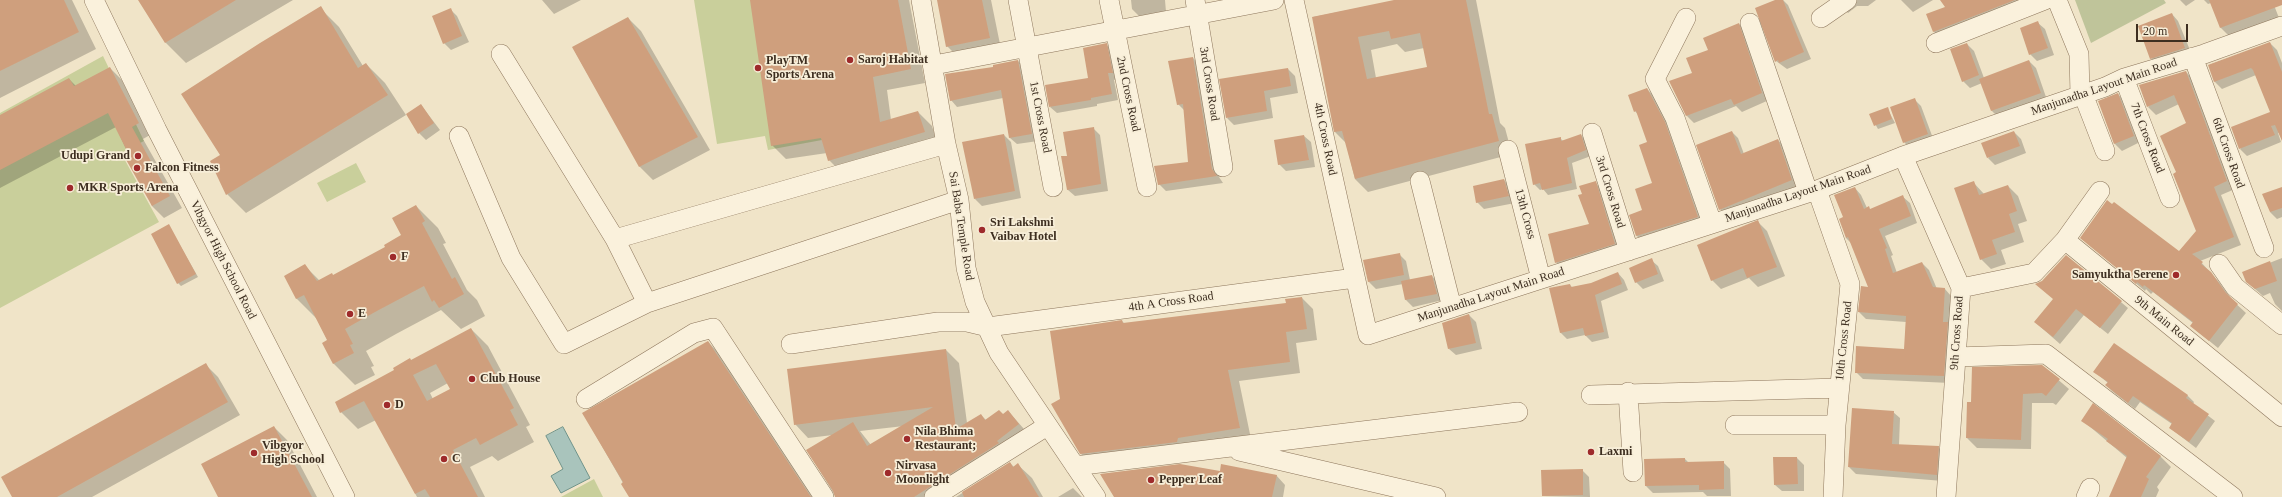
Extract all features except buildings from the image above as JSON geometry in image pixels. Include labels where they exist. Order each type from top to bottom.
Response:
[{"type":"street","name":"Vibgyor High School Road","points":[[94,0],[157,130],[345,497]]},
{"type":"street","name":"Sai Baba Temple Road","points":[[921,0],[934,65],[946,144],[959,200],[966,268],[975,302],[999,353],[1096,497]]},
{"type":"street","name":"1st Cross Road","points":[[1018,0],[1053,187]]},
{"type":"street","name":"2nd Cross Road","points":[[1109,0],[1148,187]]},
{"type":"street","points":[[934,65],[1115,30],[1196,7],[1274,0]]},
{"type":"street","name":"4th Cross Road","points":[[1294,0],[1355,278]]},
{"type":"street","points":[[1821,18],[1847,0]]},
{"type":"street","points":[[1936,43],[2045,0]]},
{"type":"street","points":[[2057,0],[2079,54],[2082,95],[2105,151]]},
{"type":"street","name":"3rd Cross Road","points":[[1196,7],[1223,167]]},
{"type":"street","points":[[1686,18],[1655,79],[1675,118],[1712,224]]},
{"type":"street","name":"10th Cross Road","points":[[1750,24],[1850,284],[1836,425],[1833,497]]},
{"type":"street","name":"Manjunadha Layout Main Road","points":[[1355,278],[1368,335],[1813,191],[1903,156],[2082,95],[2124,78],[2193,57],[2282,26]]},
{"type":"street","points":[[501,54],[615,239],[647,303]]},
{"type":"street","name":"6th Cross Road","points":[[2193,57],[2264,248]]},
{"type":"street","name":"7th Cross Road","points":[[2124,78],[2170,198]]},
{"type":"street","name":"3rd Cross Road","points":[[1592,133],[1629,251]]},
{"type":"street","points":[[459,136],[512,258],[564,344],[647,303],[959,200]]},
{"type":"street","points":[[615,239],[946,144]]},
{"type":"street","name":"13th Cross","points":[[1508,150],[1541,279]]},
{"type":"street","name":"9th Cross Road","points":[[1903,156],[1961,288],[1946,497]]},
{"type":"street","points":[[1420,182],[1452,308]]},
{"type":"street","points":[[1961,288],[2034,273],[2065,240],[2100,191]]},
{"type":"street","name":"9th Main Road","points":[[2065,240],[2282,417]]},
{"type":"street","points":[[2219,264],[2236,287],[2282,325]]},
{"type":"street","name":"4th A Cross Road","points":[[988,327],[1355,278]]},
{"type":"street","points":[[791,344],[938,322],[967,322],[988,327]]},
{"type":"street","points":[[586,399],[694,333],[713,328],[824,497]]},
{"type":"street","points":[[1956,357],[2046,354],[2233,497]]},
{"type":"street","points":[[1591,395],[1628,392],[1839,388]]},
{"type":"street","points":[[1628,392],[1633,472]]},
{"type":"street","points":[[1075,466],[1518,412]]},
{"type":"street","points":[[1734,425],[1836,425]]},
{"type":"street","points":[[934,497],[1047,426]]},
{"type":"street","points":[[1226,448],[1436,497]]},
{"type":"green space","name":"PlayTM Sports Arena","points":[[694,0],[801,0],[822,140],[768,150],[765,136],[717,144]]},
{"type":"green space","points":[[2075,0],[2164,0],[2166,3],[2091,43]]},
{"type":"green space","name":"MKR Sports Arena","points":[[103,56],[144,141],[121,153],[159,222],[0,308],[0,113]]},
{"type":"green space","points":[[356,163],[366,182],[327,202],[317,183]]},
{"type":"green space","points":[[594,479],[603,497],[561,497]]},
{"type":"water","points":[[563,427],[590,478],[561,493],[551,476],[563,469],[546,436]]},
{"type":"place","name":"Saroj Habitat","points":[[850,60]]},
{"type":"place","name":"PlayTM Sports Arena","points":[[758,68]]},
{"type":"place","name":"Udupi Grand","points":[[138,156]]},
{"type":"place","name":"Falcon Fitness","points":[[137,168]]},
{"type":"place","name":"MKR Sports Arena","points":[[70,188]]},
{"type":"place","name":"Sri Lakshmi Vaibav Hotel","points":[[982,230]]},
{"type":"place","name":"F","points":[[393,257]]},
{"type":"place","name":"Samyuktha Serene","points":[[2176,275]]},
{"type":"place","name":"E","points":[[350,314]]},
{"type":"place","name":"Club House","points":[[472,379]]},
{"type":"place","name":"D","points":[[387,405]]},
{"type":"place","name":"Nila Bhima Restaurant;","points":[[907,439]]},
{"type":"place","name":"Laxmi","points":[[1591,452]]},
{"type":"place","name":"Vibgyor High School","points":[[254,453]]},
{"type":"place","name":"C","points":[[444,459]]},
{"type":"place","name":"Nirvasa Moonlight","points":[[888,473]]},
{"type":"place","name":"Pepper Leaf","points":[[1151,480]]}]
